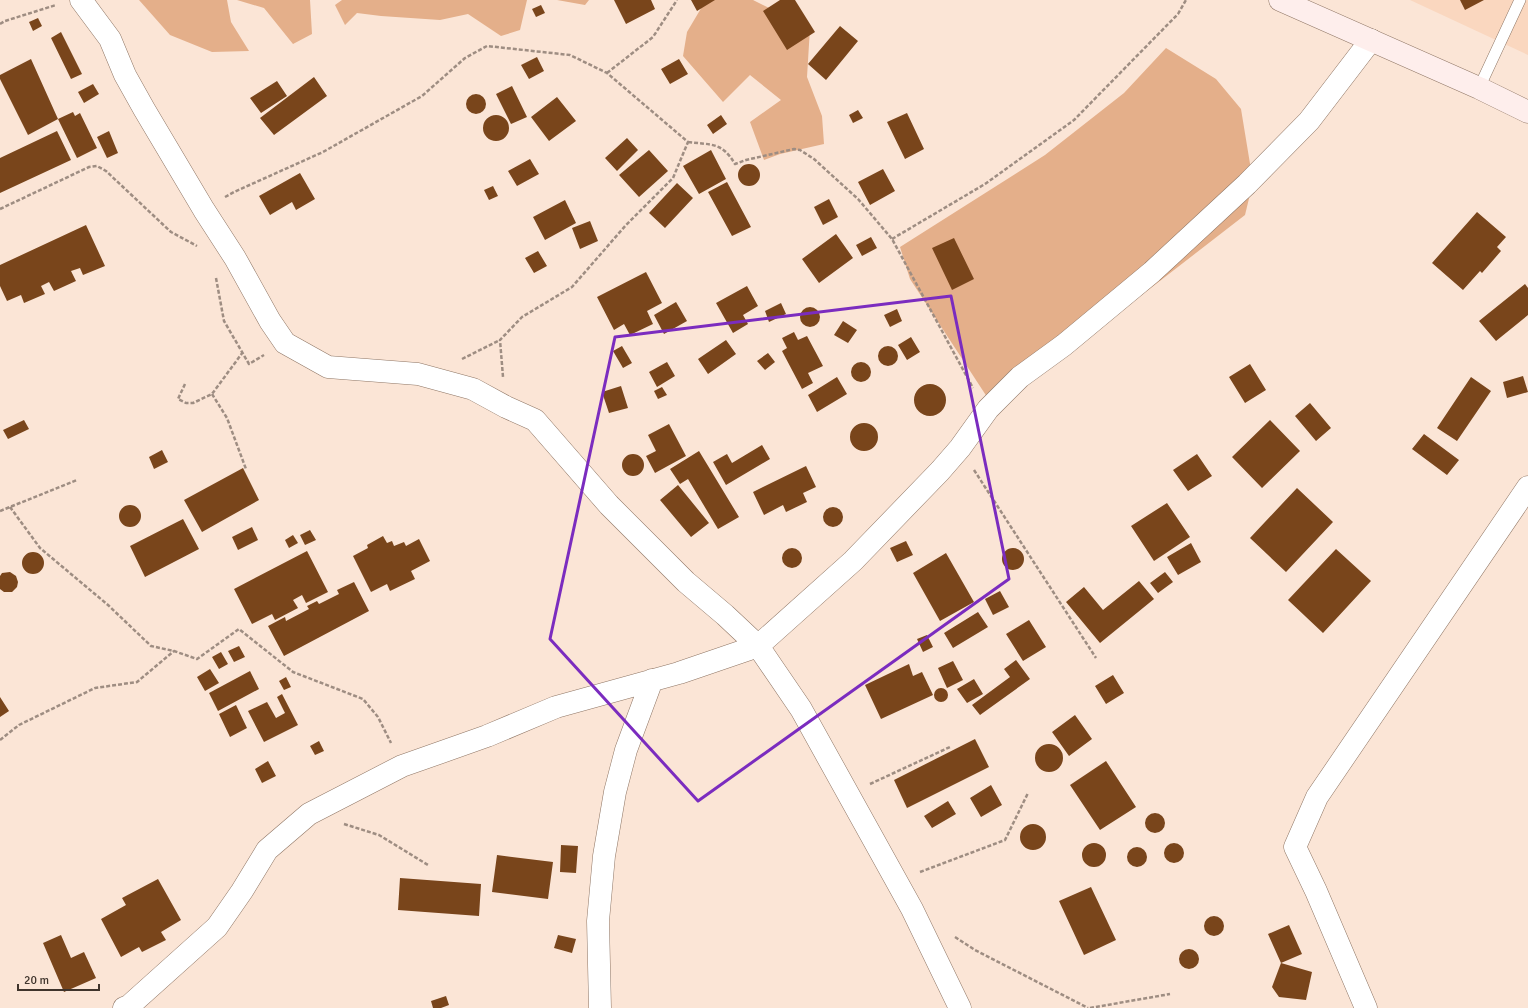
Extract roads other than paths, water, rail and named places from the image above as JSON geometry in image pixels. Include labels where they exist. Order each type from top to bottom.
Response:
[{"type":"street","points":[[81,0],[110,39],[125,75],[144,109],[204,210],[235,258],[270,321],[285,343],[328,367],[418,374],[473,389],[506,407],[535,420],[614,510],[686,582],[725,615],[758,646],[801,709],[897,881],[960,1008]]},
{"type":"street","points":[[1280,0],[1479,88],[1528,112]]},
{"type":"street","points":[[124,1008],[129,1006],[217,927],[242,891],[267,850],[309,814],[402,766],[488,736],[556,707],[652,680],[758,646],[853,561],[940,471],[960,448],[988,409],[1020,377],[1064,345],[1152,272],[1247,184],[1309,121],[1371,40]]},
{"type":"street","points":[[1366,1008],[1316,891],[1295,847],[1317,797],[1528,487]]},
{"type":"street","points":[[600,1008],[598,921],[604,856],[615,792],[626,750],[652,680]]},
{"type":"lane","points":[[1479,88],[1520,0]]}]
